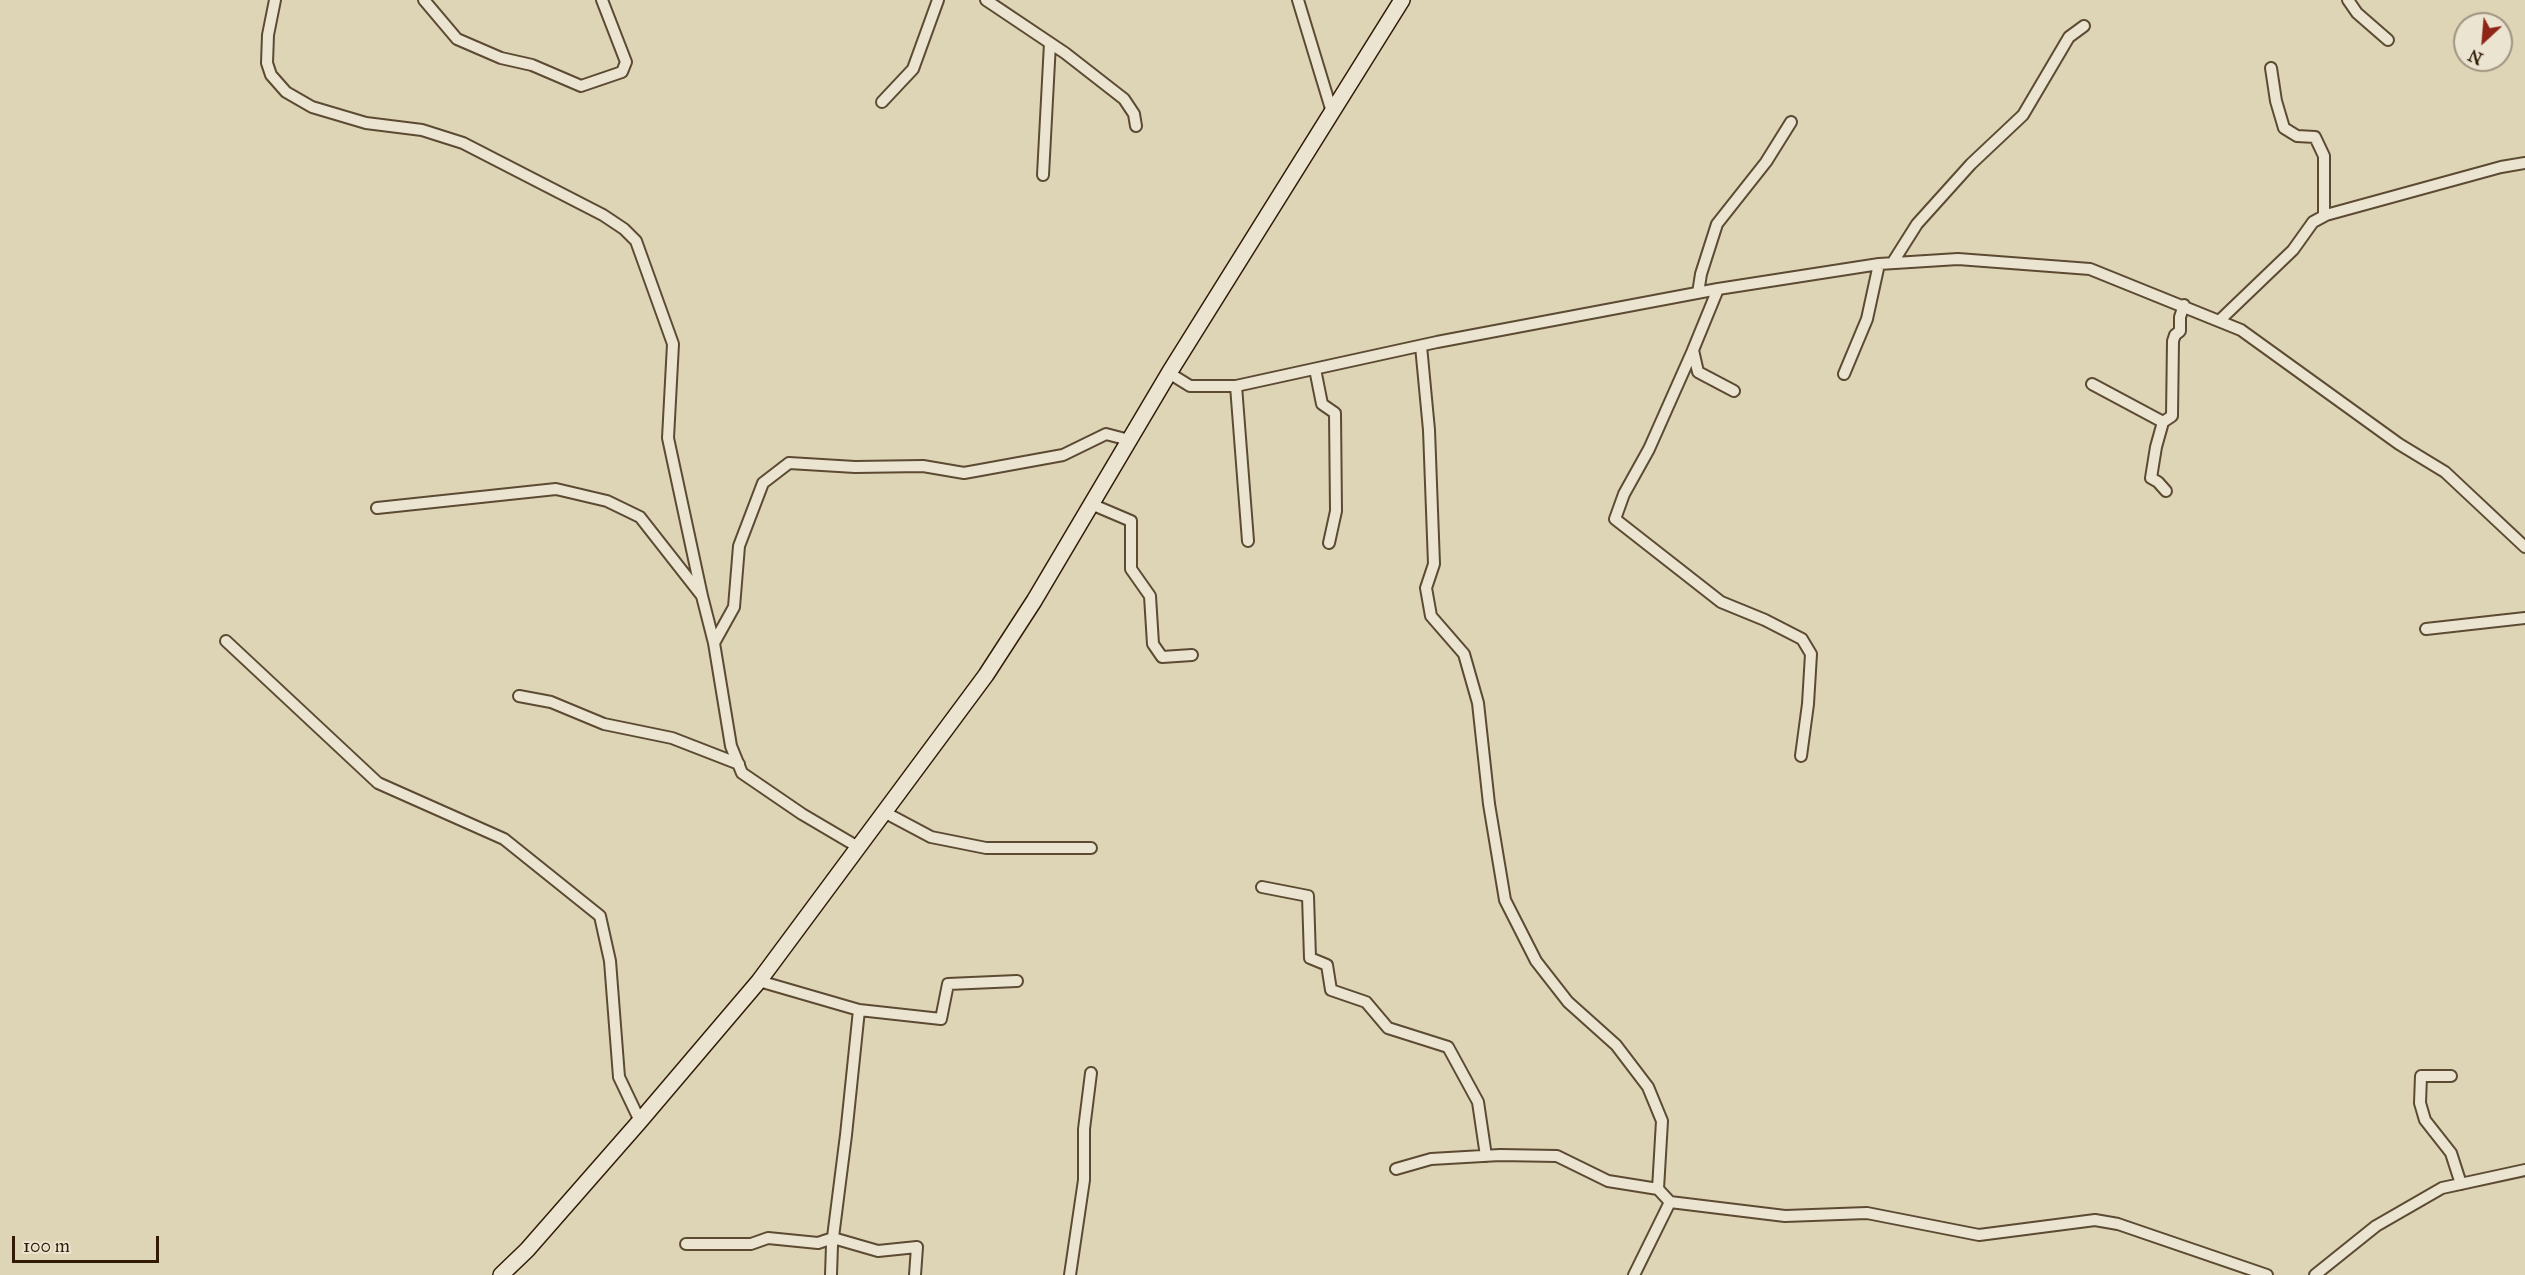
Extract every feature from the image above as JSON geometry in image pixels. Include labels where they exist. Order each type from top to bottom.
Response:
[{"type":"main road","points":[[501,1275],[527,1250],[759,981],[986,675],[1169,373],[1402,0]]},
{"type":"street","points":[[275,0],[268,35],[267,63],[271,75],[286,92],[312,107],[366,123],[422,130],[463,143],[603,215],[624,228],[636,241],[673,344],[668,438],[714,643],[731,746],[742,773],[802,814],[858,847]]},
{"type":"street","points":[[424,0],[457,39],[501,58],[532,65],[581,86],[622,72],[626,62],[602,0]]},
{"type":"street","points":[[882,102],[913,69],[938,0]]},
{"type":"street","points":[[986,0],[1050,43],[1124,99],[1134,114],[1136,126]]},
{"type":"street","points":[[1298,0],[1332,112]]},
{"type":"street","points":[[2348,0],[2357,13],[2388,40]]},
{"type":"street","points":[[1893,262],[1917,224],[1971,164],[2023,115],[2069,37],[2084,26]]},
{"type":"street","points":[[1043,175],[1050,43]]},
{"type":"street","points":[[2271,68],[2276,101],[2284,128],[2297,136],[2315,137],[2324,156],[2324,216]]},
{"type":"street","points":[[1698,292],[1701,274],[1717,224],[1766,162],[1791,122]]},
{"type":"street","points":[[2220,320],[2293,250],[2313,222],[2324,216],[2501,167],[2525,163]]},
{"type":"street","points":[[1169,373],[1190,386],[1236,386],[1420,346],[1698,292],[1893,262],[1958,259],[2090,269],[2184,305],[2241,330],[2399,444],[2445,472],[2525,547]]},
{"type":"street","points":[[1844,374],[1867,319],[1876,286],[1878,264]]},
{"type":"street","points":[[1718,289],[1649,449],[1623,494],[1615,519],[1721,602],[1765,620],[1802,639],[1811,654],[1808,704],[1801,756]]},
{"type":"street","points":[[2166,491],[2151,478],[2163,422],[2172,416],[2173,341],[2175,335],[2180,332],[2180,317],[2184,305]]},
{"type":"street","points":[[1420,346],[1429,430],[1434,564],[1426,588],[1431,616],[1464,654],[1478,703],[1489,804],[1505,900],[1536,961],[1568,1002],[1616,1046],[1648,1087],[1662,1121],[1658,1189]]},
{"type":"street","points":[[1693,350],[1698,372],[1734,391]]},
{"type":"street","points":[[1316,369],[1322,404],[1335,413],[1336,512],[1329,543]]},
{"type":"street","points":[[2092,384],[2163,422]]},
{"type":"street","points":[[1236,386],[1248,541]]},
{"type":"street","points":[[714,643],[734,607],[739,546],[763,483],[789,463],[855,467],[923,466],[964,473],[1063,455],[1106,434],[1129,440]]},
{"type":"street","points":[[377,508],[556,489],[607,501],[640,517],[702,597]]},
{"type":"street","points":[[1091,504],[1131,521],[1131,569],[1150,596],[1153,644],[1162,657],[1192,656]]},
{"type":"street","points":[[2426,629],[2525,618]]},
{"type":"street","points":[[226,642],[378,783],[504,840],[600,916],[610,961],[619,1077],[640,1121]]},
{"type":"street","points":[[519,696],[551,702],[604,724],[672,738],[739,764]]},
{"type":"street","points":[[884,812],[931,837],[986,848],[1091,848]]},
{"type":"street","points":[[1262,887],[1308,896],[1310,958],[1327,965],[1330,990],[1366,1002],[1388,1028],[1448,1047],[1478,1102],[1486,1156]]},
{"type":"street","points":[[759,981],[859,1010],[941,1019],[948,984],[1017,981]]},
{"type":"street","points":[[831,1275],[833,1238],[859,1010]]},
{"type":"street","points":[[1070,1275],[1084,1180],[1084,1129],[1091,1073]]},
{"type":"street","points":[[2451,1076],[2421,1076],[2420,1103],[2425,1120],[2451,1153],[2461,1184]]},
{"type":"street","points":[[1396,1169],[1431,1159],[1557,1156],[1608,1181],[1658,1189],[1670,1202],[1785,1216],[1867,1213],[1979,1234],[2095,1220],[2118,1224],[2267,1275]]},
{"type":"street","points":[[2314,1274],[2376,1226],[2442,1188],[2525,1170]]},
{"type":"street","points":[[1634,1275],[1670,1202]]},
{"type":"street","points":[[686,1244],[751,1244],[768,1238],[818,1243],[833,1238],[878,1251],[917,1247],[915,1275]]}]
